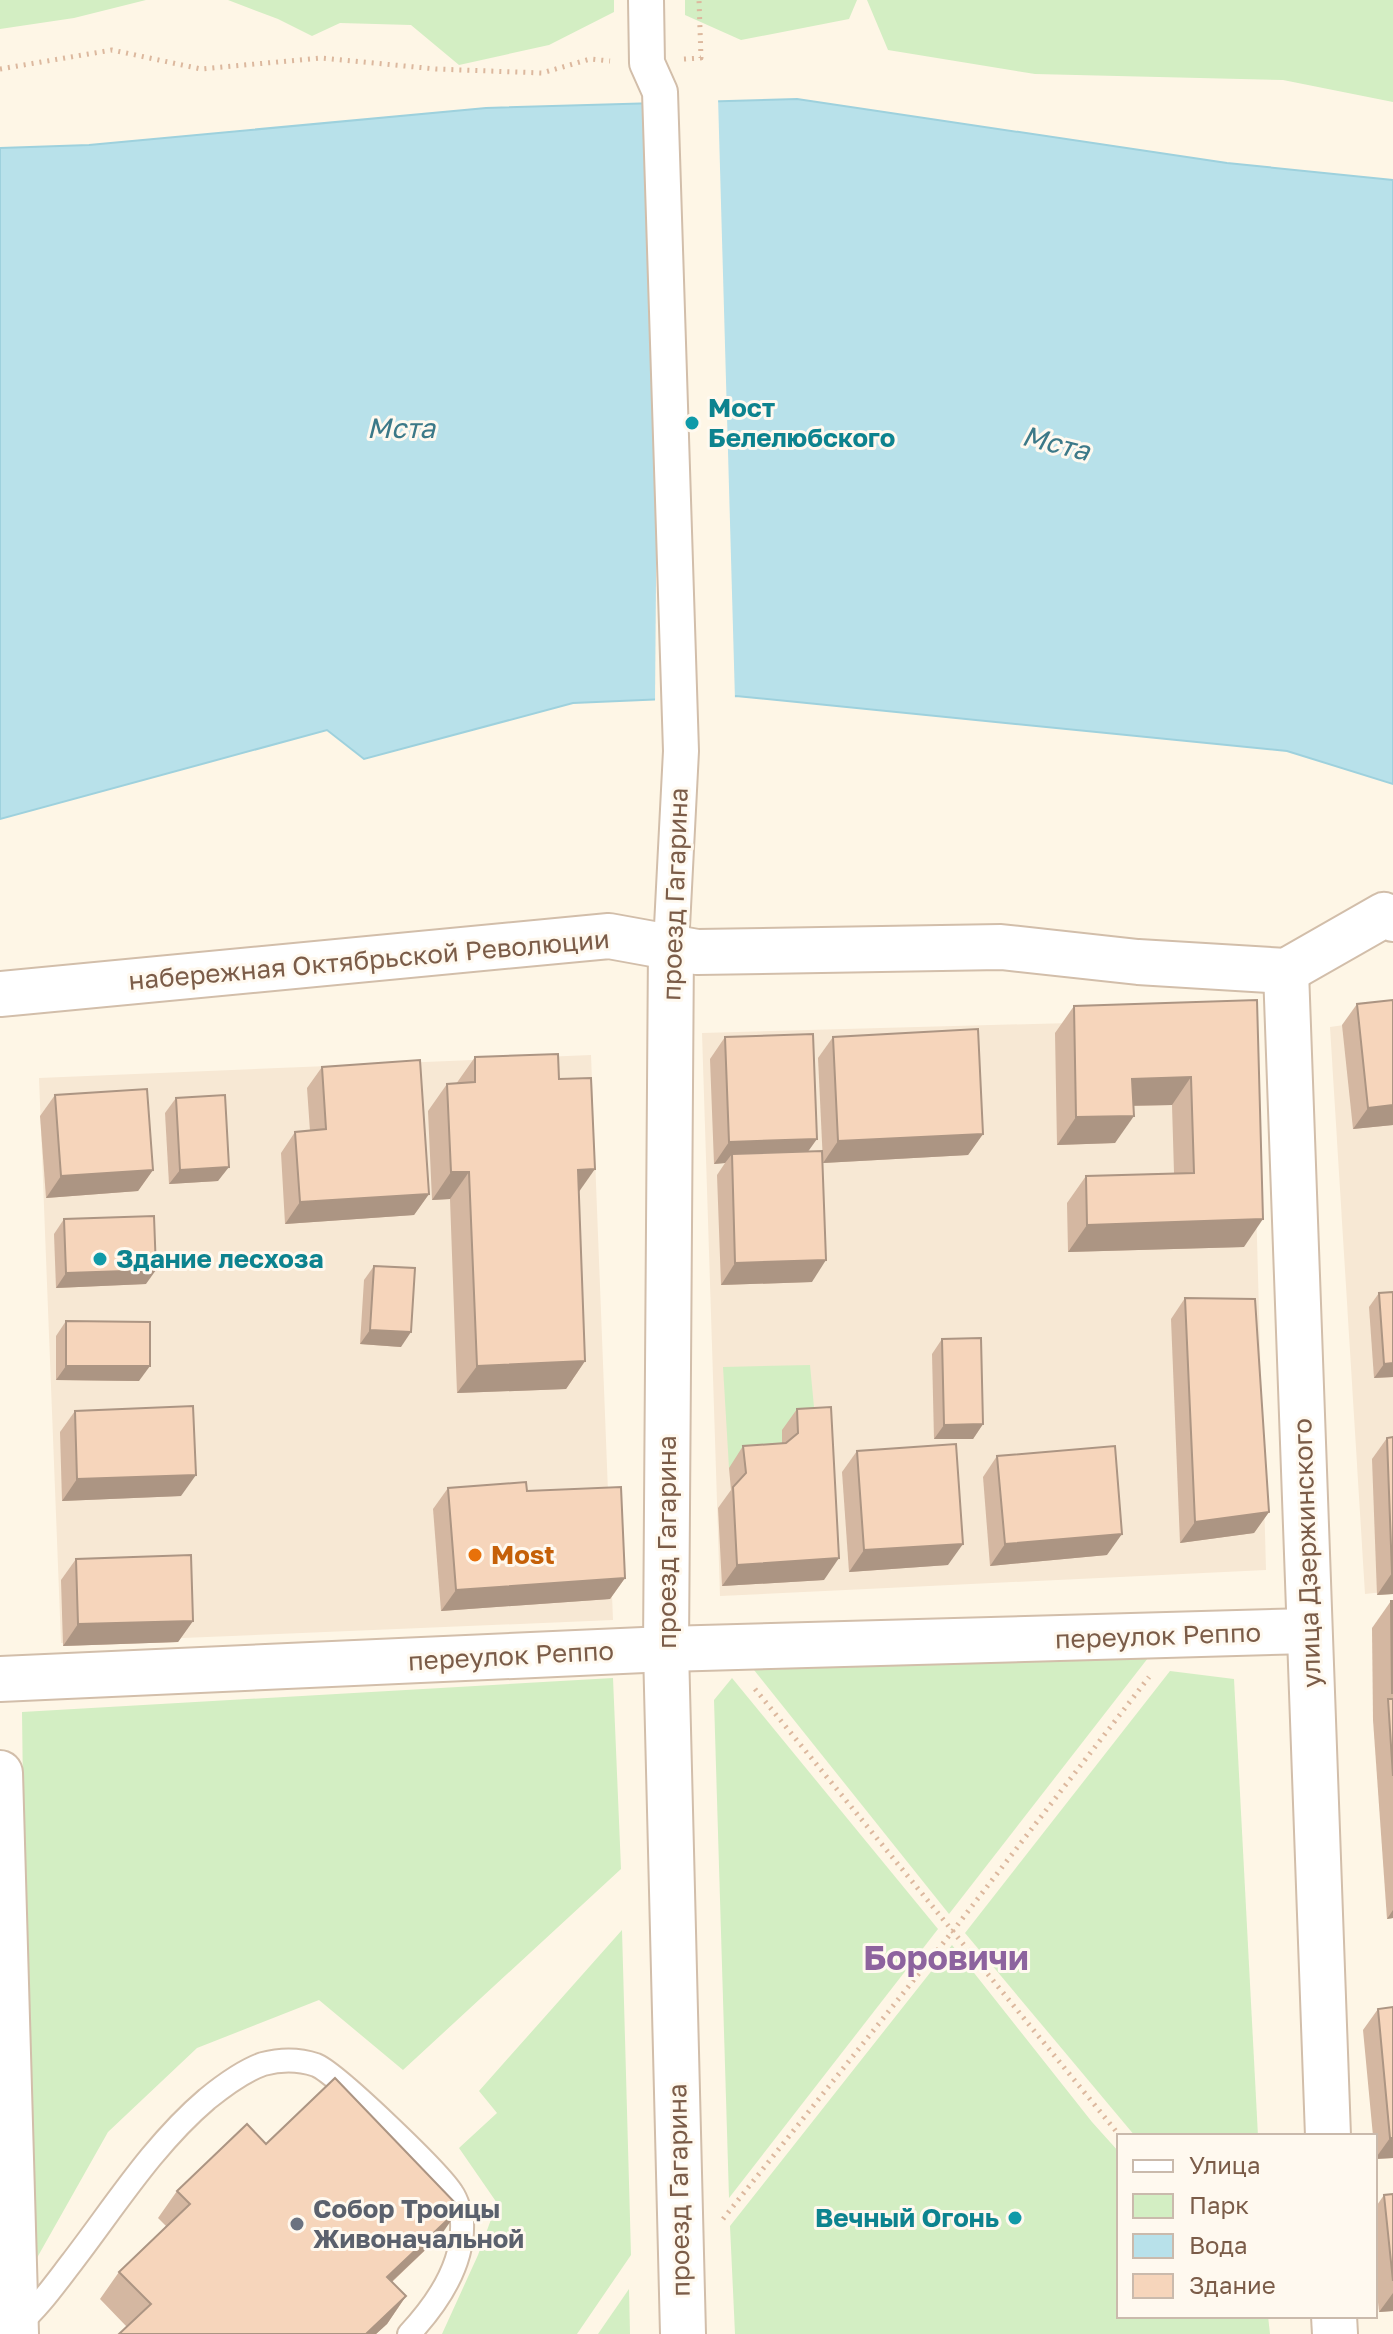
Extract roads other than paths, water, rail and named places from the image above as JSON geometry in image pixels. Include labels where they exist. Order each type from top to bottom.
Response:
[{"type":"street","name":"проезд Гагарина","points":[[646,0],[654,78],[681,751],[671,946],[666,1649],[683,2334]]},
{"type":"street","points":[[1286,971],[1384,915],[1393,919]]},
{"type":"street","name":"набережная Октябрьской Революции","points":[[0,994],[609,936],[697,952],[1001,947],[1138,962],[1286,971]]},
{"type":"street","name":"улица Дзержинского","points":[[1286,971],[1328,2134]]},
{"type":"street","name":"переулок Реппо","points":[[0,1679],[666,1649],[1309,1631]]},
{"type":"street","points":[[0,1773],[16,2330]]},
{"type":"lane","points":[[16,2330],[48,2294],[177,2124],[224,2085],[261,2065],[290,2059],[320,2066],[341,2083],[409,2146],[453,2193],[462,2220],[458,2253],[447,2282],[428,2313],[409,2334]]},
{"type":"water","name":"Мста","points":[[797,99],[1227,163],[1393,180],[1393,784],[1287,751],[736,696],[573,703],[364,759],[327,730],[0,819],[0,148],[89,145],[486,108]]},
{"type":"place","name":"Мост Белелюбского","points":[[692,423]]},
{"type":"place","name":"Здание лесхоза","points":[[100,1259]]},
{"type":"place","name":"Most","points":[[475,1555]]},
{"type":"place","name":"Вечный Огонь","points":[[1015,2218]]},
{"type":"place","name":"Собор Троицы Живоначальной","points":[[297,2224]]},
{"type":"district","name":"Боровичи","points":[[946,1958]]}]
